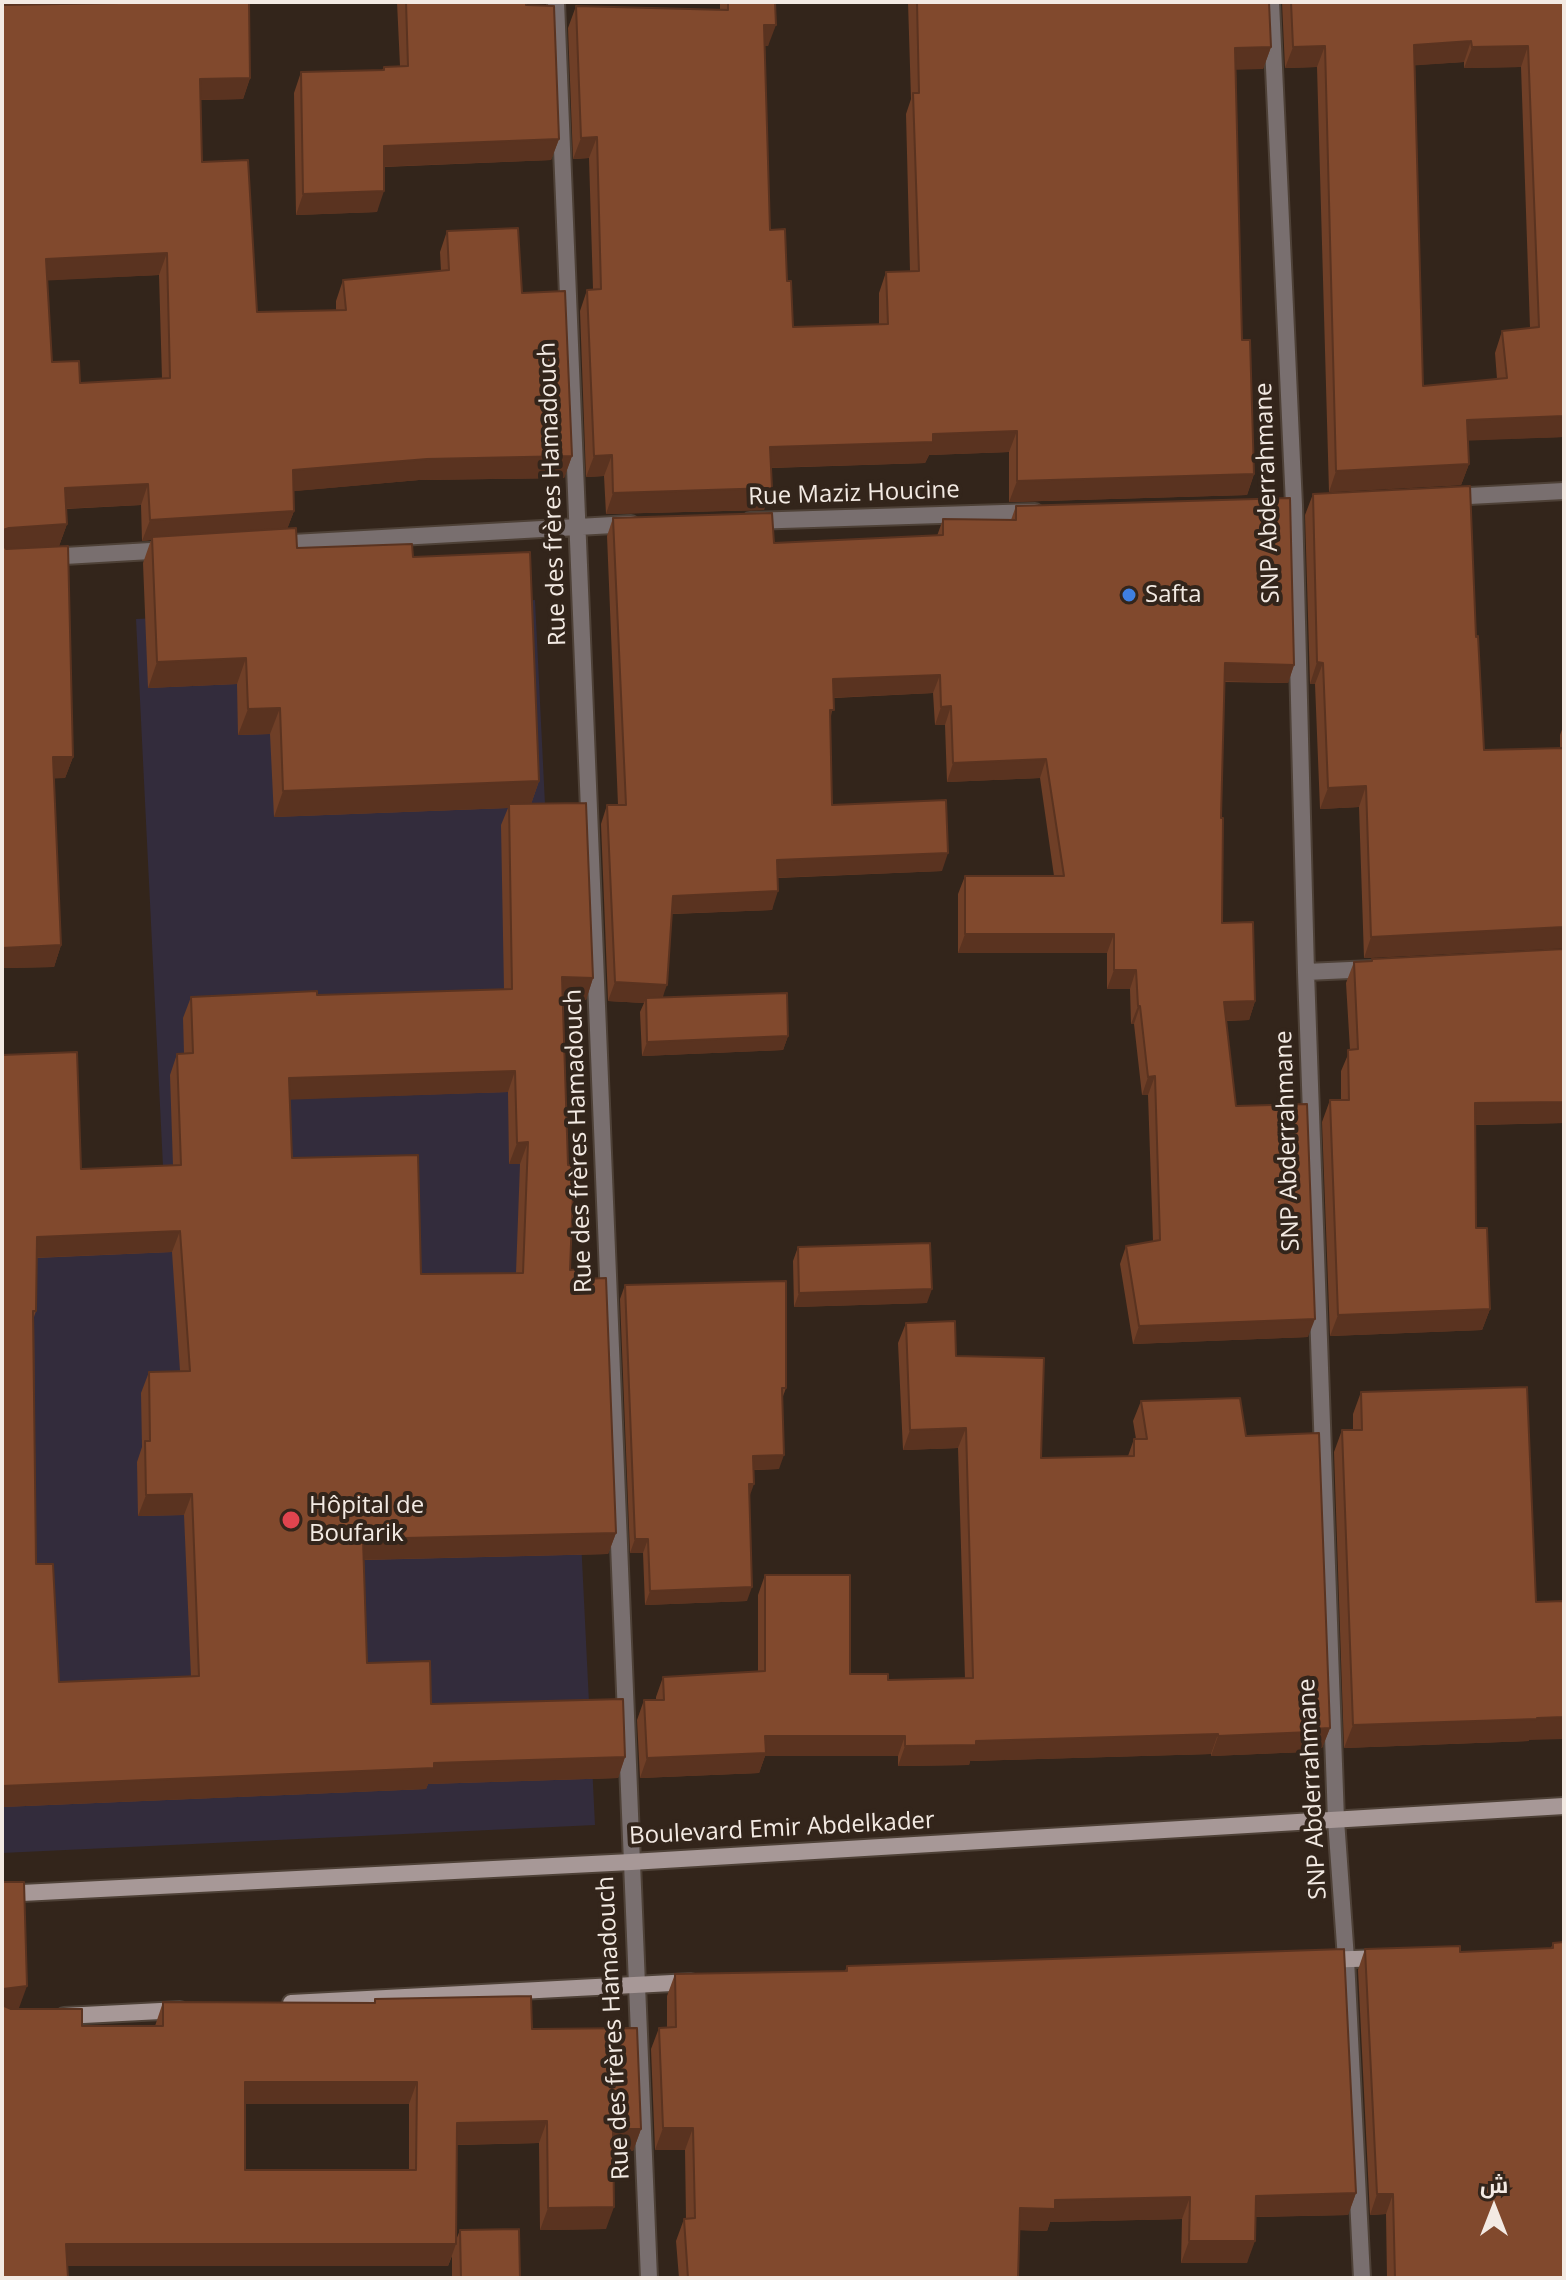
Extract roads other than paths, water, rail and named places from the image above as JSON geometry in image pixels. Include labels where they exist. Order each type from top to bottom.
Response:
[{"type":"street","name":"Rue des frères Hamadouch","points":[[556,2],[649,2278]]},
{"type":"street","name":"SNP Abderrahmane","points":[[1271,2],[1294,505],[1306,972],[1336,1820],[1362,2278]]},
{"type":"street","points":[[1437,497],[1564,491]]},
{"type":"street","name":"Rue Maziz Houcine","points":[[738,521],[1056,512]]},
{"type":"street","points":[[251,545],[642,524]]},
{"type":"street","points":[[33,558],[189,549]]},
{"type":"street","points":[[1306,972],[1382,968]]},
{"type":"street","name":"Boulevard Emir Abdelkader","points":[[2,1894],[631,1862],[1564,1806]]},
{"type":"street","points":[[1299,1961],[1393,1958]]},
{"type":"street","points":[[272,2005],[700,1982]]},
{"type":"street","points":[[50,2017],[192,2009]]},
{"type":"place","name":"Safta","points":[[1129,595]]},
{"type":"place","name":"Hôpital de Boufarik","points":[[291,1520]]}]
